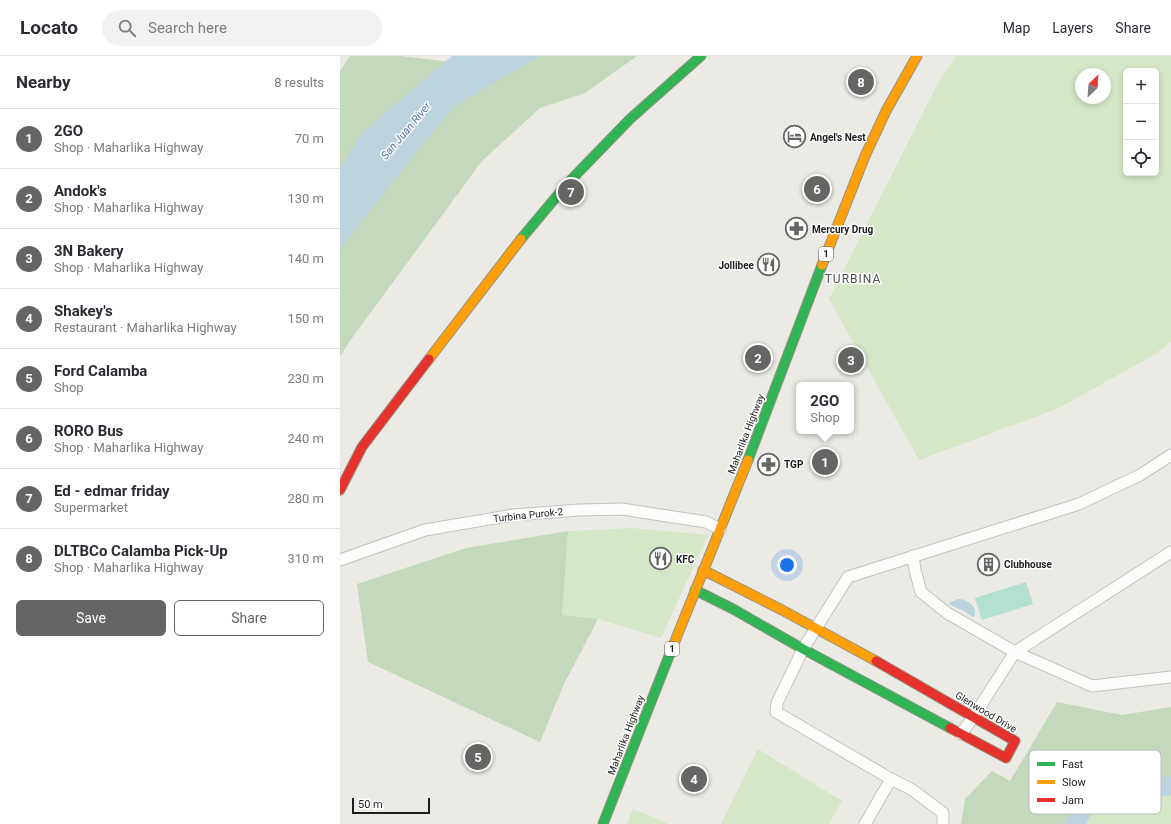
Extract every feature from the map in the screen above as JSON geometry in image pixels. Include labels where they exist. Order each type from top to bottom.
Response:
[{"type":"main road","points":[[340,490],[362,447],[509,254],[567,184],[630,119],[701,56]]},
{"type":"main road","name":"Maharlika Highway","points":[[603,824],[695,590],[749,458],[865,156],[897,90],[917,56]]},
{"type":"main road","name":"Glenwood Drive","points":[[695,590],[733,609],[803,649],[1006,758],[1015,741],[974,716],[816,628],[703,570]]},
{"type":"street","points":[[942,824],[943,813],[911,789],[891,779],[776,712],[777,703],[803,649],[816,628],[848,577],[1079,504],[1140,476],[1171,455]]},
{"type":"street","name":"Turbina Purok-2","points":[[340,560],[425,530],[520,514],[622,509],[706,522],[720,529]]},
{"type":"street","points":[[961,734],[1015,652],[1171,552]]},
{"type":"street","points":[[913,556],[921,592],[947,613],[1015,652],[1092,686],[1171,677]]},
{"type":"street","points":[[865,824],[891,779]]},
{"type":"green space","points":[[350,56],[401,56],[515,70],[540,56],[637,56],[585,93],[540,108],[482,161],[349,342],[340,357],[340,71]]},
{"type":"green space","points":[[956,56],[1171,56],[1171,342],[1152,356],[1059,408],[919,460],[829,299],[939,81]]},
{"type":"green space","points":[[631,528],[708,535],[661,638],[598,619],[562,615],[568,531]]},
{"type":"green space","points":[[568,531],[562,615],[598,619],[564,684],[540,742],[368,662],[357,584],[466,548]]},
{"type":"green space","points":[[1026,582],[1033,604],[982,620],[975,598]]},
{"type":"green space","points":[[1057,702],[1122,715],[1171,707],[1171,786],[1161,786],[1161,750],[1029,750],[1029,814],[1080,814],[1075,824],[961,824],[965,799],[992,771],[1010,781]]},
{"type":"green space","points":[[758,749],[842,801],[829,824],[721,824]]},
{"type":"green space","points":[[1161,786],[1171,786],[1171,824],[1075,824],[1080,814],[1161,814]]},
{"type":"green space","points":[[633,809],[668,824],[627,824]]},
{"type":"water","name":"San Juan River","points":[[452,56],[540,56],[455,106],[413,156],[340,249],[340,168],[363,132]]},
{"type":"water","points":[[958,599],[965,600],[974,607],[974,617],[950,605],[949,603]]},
{"type":"waterway","points":[[1161,786],[1171,786]]},
{"type":"waterway","points":[[1075,824],[1080,814]]},
{"type":"traffic: fast","points":[[521,239],[567,184],[630,119],[701,56]]},
{"type":"traffic: fast","points":[[748,460],[822,265]]},
{"type":"traffic: fast","points":[[695,590],[733,609],[803,649],[950,728]]},
{"type":"traffic: fast","points":[[603,824],[671,651]]},
{"type":"traffic: slow","points":[[822,265],[865,156],[886,111],[917,56]]},
{"type":"traffic: slow","points":[[429,359],[521,239]]},
{"type":"traffic: slow","points":[[671,651],[748,460]]},
{"type":"traffic: slow","points":[[703,570],[782,610],[876,661]]},
{"type":"traffic: jam","points":[[340,490],[362,447],[429,359]]},
{"type":"traffic: jam","points":[[876,661],[1015,741],[1006,758],[950,728]]},
{"type":"place","name":"DLTBCo Calamba Pick-Up","points":[[861,82]]},
{"type":"place","name":"Angel's Nest","points":[[795,137]]},
{"type":"place","name":"RORO Bus","points":[[817,189]]},
{"type":"place","name":"Ed - edmar friday","points":[[571,192]]},
{"type":"place","name":"Mercury Drug","points":[[796,229]]},
{"type":"place","name":"Jollibee","points":[[769,265]]},
{"type":"place","name":"Andok's","points":[[758,358]]},
{"type":"place","name":"3N Bakery","points":[[851,360]]},
{"type":"place","name":"2GO","points":[[825,462]]},
{"type":"place","name":"TGP","points":[[769,464]]},
{"type":"place","name":"KFC","points":[[660,559]]},
{"type":"place","name":"Clubhouse","points":[[989,564]]},
{"type":"place","name":"Ford Calamba","points":[[478,757]]},
{"type":"place","name":"Shakey's","points":[[694,779]]},
{"type":"district","name":"TURBINA","points":[[853,279]]}]
